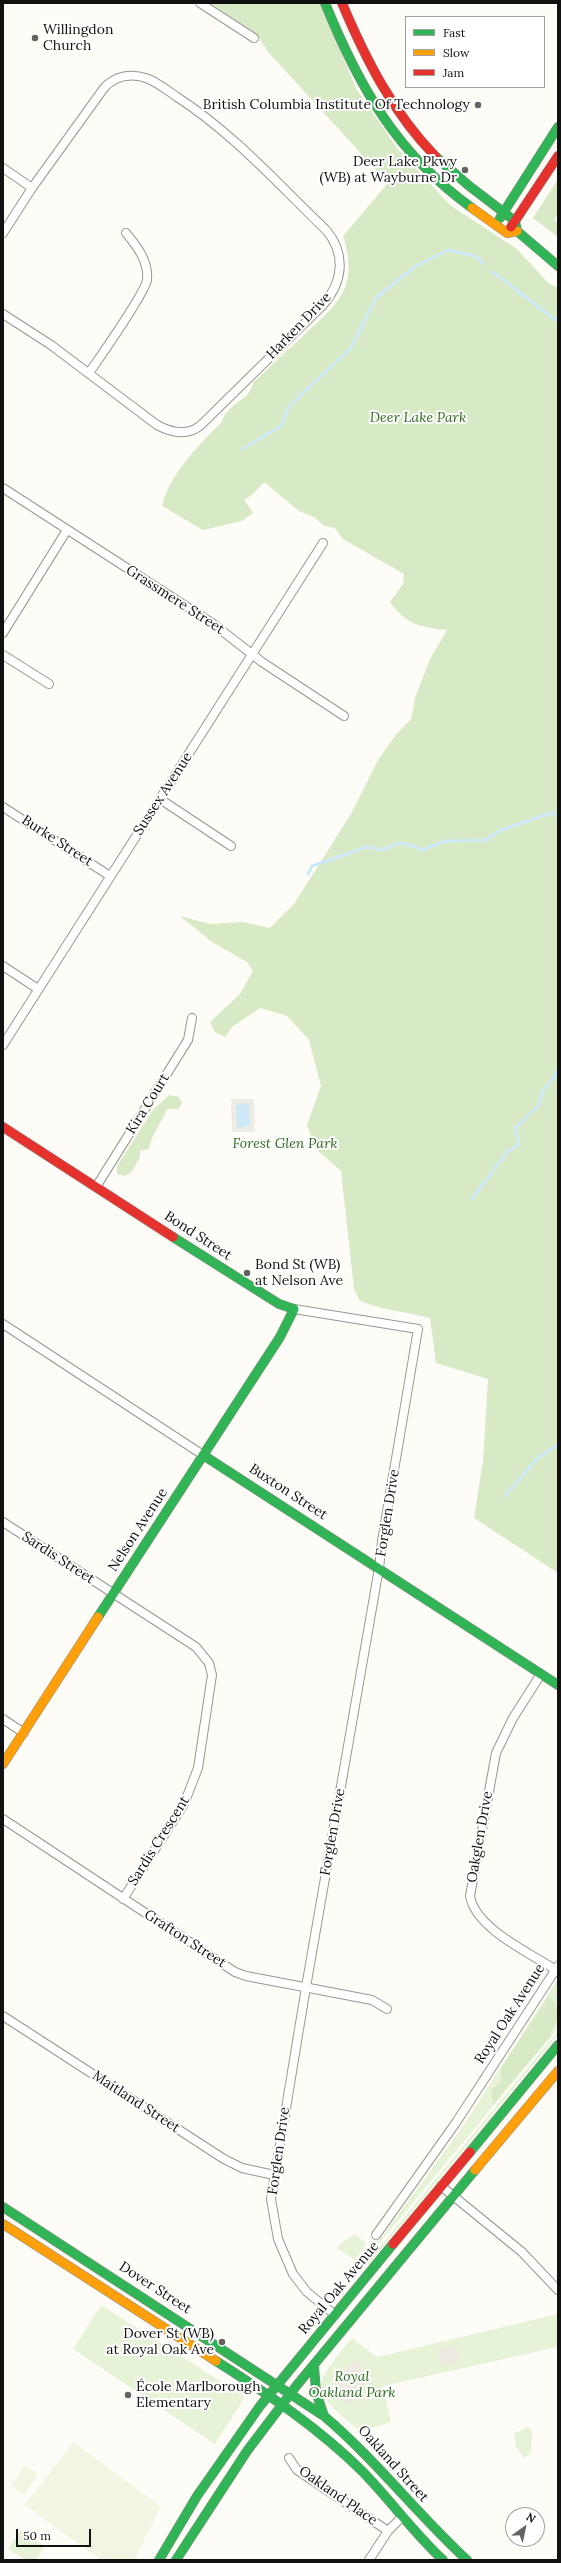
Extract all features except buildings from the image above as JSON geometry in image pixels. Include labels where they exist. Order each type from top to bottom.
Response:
[{"type":"main road","points":[[325,3],[364,91],[391,130],[412,156],[440,182],[507,233],[516,226],[558,156]]},
{"type":"main road","points":[[342,3],[373,74],[402,119],[440,162],[504,212],[516,226],[558,266]]},
{"type":"main road","points":[[495,225],[558,127]]},
{"type":"main road","name":"Bond Street","points":[[3,1127],[273,1300],[294,1309]]},
{"type":"main road","name":"Nelson Avenue","points":[[3,1764],[280,1336],[294,1309]]},
{"type":"main road","name":"Buxton Street","points":[[203,1455],[558,1685]]},
{"type":"main road","name":"Royal Oak Avenue","points":[[159,2560],[230,2446],[268,2396],[558,2045]]},
{"type":"main road","points":[[176,2560],[247,2451],[282,2405],[558,2072]]},
{"type":"main road","name":"Dover Street","points":[[3,2206],[291,2394]]},
{"type":"main road","name":"Dover Street","points":[[3,2224],[282,2405]]},
{"type":"main road","points":[[314,2366],[316,2392],[324,2416]]},
{"type":"main road","name":"Oakland Street","points":[[291,2394],[324,2416],[361,2447],[438,2535],[467,2560]]},
{"type":"main road","name":"Oakland Street","points":[[282,2405],[345,2454],[364,2473],[401,2518],[443,2560]]},
{"type":"street","points":[[200,3],[254,38]]},
{"type":"street","name":"Harken Drive","points":[[3,234],[32,188],[108,84],[119,77],[137,76],[151,80],[211,120],[327,231],[338,249],[339,276],[328,300],[193,431],[182,432],[163,429],[89,373],[3,314]]},
{"type":"street","points":[[3,168],[32,188]]},
{"type":"street","points":[[89,373],[145,285],[146,268],[139,248],[126,233]]},
{"type":"street","name":"Grassmere Street","points":[[3,488],[212,623],[253,654],[344,716]]},
{"type":"street","points":[[3,633],[67,530]]},
{"type":"street","name":"Sussex Avenue","points":[[3,1045],[323,543]]},
{"type":"street","points":[[3,655],[49,684]]},
{"type":"street","points":[[160,799],[231,846]]},
{"type":"street","name":"Burke Street","points":[[3,807],[110,876]]},
{"type":"street","points":[[3,966],[38,989]]},
{"type":"street","name":"Kira Court","points":[[96,1187],[188,1040],[192,1018]]},
{"type":"street","name":"Bond Street","points":[[294,1309],[418,1328]]},
{"type":"street","name":"Buxton Street","points":[[3,1324],[203,1455]]},
{"type":"street","name":"Forglen Drive","points":[[335,2315],[302,2287],[285,2256],[272,2215],[274,2175],[379,1568],[418,1328]]},
{"type":"street","name":"Sardis Street","points":[[3,1522],[114,1594]]},
{"type":"street","name":"Sardis Crescent","points":[[114,1594],[196,1647],[209,1663],[212,1675],[202,1748],[192,1787],[184,1804],[123,1899]]},
{"type":"street","name":"Oakglen Drive","points":[[541,1674],[513,1718],[495,1758],[470,1896],[473,1909],[485,1923],[557,1968]]},
{"type":"street","points":[[3,1719],[24,1733]]},
{"type":"street","name":"Grafton Street","points":[[3,1819],[234,1972],[246,1976],[372,2000],[387,2009]]},
{"type":"street","name":"Royal Oak Avenue","points":[[376,2235],[455,2124],[557,1968]]},
{"type":"street","name":"Maitland Street","points":[[3,2016],[229,2162],[242,2168],[274,2175]]},
{"type":"street","points":[[441,2186],[522,2252],[558,2290]]},
{"type":"street","name":"Oakland Place","points":[[289,2458],[297,2470],[388,2531]]},
{"type":"street","points":[[369,2560],[388,2531],[401,2518]]},
{"type":"green space","name":"Deer Lake Park","points":[[210,3],[320,3],[357,90],[398,149],[450,205],[517,249],[548,283],[558,288],[558,1573],[474,1518],[483,1461],[488,1379],[436,1363],[430,1318],[386,1309],[360,1301],[354,1289],[341,1171],[316,1149],[307,1125],[321,1086],[309,1040],[287,1016],[260,1008],[232,1027],[225,1037],[215,1032],[210,1022],[240,994],[253,971],[247,962],[212,942],[180,916],[210,924],[243,922],[270,928],[294,904],[351,814],[378,760],[395,736],[411,719],[415,698],[430,659],[447,630],[429,628],[414,624],[402,616],[390,602],[403,584],[404,574],[343,539],[335,528],[324,526],[314,517],[299,511],[264,482],[252,495],[244,500],[253,513],[242,521],[203,530],[162,506],[165,495],[177,473],[194,451],[220,424],[227,412],[246,396],[254,382],[335,305],[347,283],[349,270],[348,254],[343,236],[388,183],[269,53],[257,35]]},
{"type":"green space","points":[[558,179],[558,214],[554,220],[558,222],[558,237],[533,218]]},
{"type":"green space","points":[[169,1095],[179,1097],[182,1103],[179,1109],[167,1109],[152,1138],[149,1149],[140,1151],[140,1157],[131,1173],[124,1176],[117,1174],[117,1166],[153,1110]]},
{"type":"green space","points":[[558,1979],[558,2028],[362,2264],[361,2261],[374,2242],[382,2237],[461,2129]]},
{"type":"green space","points":[[548,1997],[555,2003],[557,2008],[557,2019],[550,2033],[551,2036],[493,2104],[491,2091],[501,2082],[501,2068]]},
{"type":"green space","points":[[558,2031],[558,2035],[369,2264],[365,2265]]},
{"type":"green space","points":[[355,2234],[367,2244],[355,2260],[337,2248],[341,2243]]},
{"type":"green space","points":[[101,2305],[245,2397],[215,2444],[73,2349]]},
{"type":"green space","name":"Royal Oakland Park","points":[[558,2314],[558,2347],[383,2386],[391,2422],[361,2432],[332,2406],[324,2397],[321,2388],[322,2379],[328,2368],[352,2338],[377,2357]]},
{"type":"green space","points":[[528,2427],[532,2431],[531,2453],[524,2458],[516,2447],[514,2433]]},
{"type":"green space","points":[[73,2442],[160,2506],[135,2560],[101,2560],[25,2505]]},
{"type":"green space","points":[[25,2465],[38,2474],[24,2495],[11,2486]]},
{"type":"green space","points":[[21,2530],[45,2546],[36,2560],[25,2560],[8,2549]]},
{"type":"shaded area","points":[[231,1099],[254,1099],[255,1132],[232,1132]]},
{"type":"shaded area","points":[[456,2345],[460,2362],[442,2366],[438,2349]]},
{"type":"shaded area","points":[[355,2359],[366,2366],[369,2380],[351,2406],[336,2395],[334,2389],[346,2368]]},
{"type":"water","points":[[249,1103],[250,1126],[237,1128],[236,1105]]},
{"type":"waterway","points":[[242,449],[281,426],[289,406],[351,348],[376,298],[414,267],[448,250],[475,256],[483,263]]},
{"type":"waterway","points":[[493,272],[558,322]]},
{"type":"waterway","points":[[308,874],[312,866],[367,847],[384,850],[394,845],[407,844],[422,850],[445,841],[485,840],[501,830],[551,813],[558,816]]},
{"type":"waterway","points":[[472,1199],[506,1153],[519,1144],[515,1128],[539,1105],[543,1090],[553,1079],[558,1069]]},
{"type":"waterway","points":[[505,1496],[537,1459],[558,1444]]},
{"type":"traffic: fast","points":[[325,3],[352,63],[383,117],[401,142],[422,165],[472,208]]},
{"type":"traffic: fast","points":[[500,218],[558,127]]},
{"type":"traffic: fast","points":[[436,157],[468,185],[515,221],[517,231],[558,266]]},
{"type":"traffic: fast","points":[[98,1617],[280,1337],[294,1309],[279,1304],[173,1237]]},
{"type":"traffic: fast","points":[[203,1455],[558,1685]]},
{"type":"traffic: fast","points":[[470,2152],[558,2045]]},
{"type":"traffic: fast","points":[[176,2560],[247,2451],[297,2385],[475,2170]]},
{"type":"traffic: fast","points":[[3,2207],[324,2416],[379,2469],[467,2560]]},
{"type":"traffic: fast","points":[[159,2560],[197,2496],[260,2406],[393,2244]]},
{"type":"traffic: fast","points":[[216,2361],[255,2386],[329,2441],[363,2472],[422,2539],[443,2560]]},
{"type":"traffic: fast","points":[[314,2366],[316,2392],[324,2416]]},
{"type":"traffic: slow","points":[[472,208],[507,233],[517,231]]},
{"type":"traffic: slow","points":[[3,1764],[98,1617]]},
{"type":"traffic: slow","points":[[475,2170],[558,2071]]},
{"type":"traffic: slow","points":[[3,2224],[216,2361]]},
{"type":"traffic: jam","points":[[342,3],[361,45],[382,85],[407,122],[436,157]]},
{"type":"traffic: jam","points":[[511,227],[558,156]]},
{"type":"traffic: jam","points":[[3,1127],[173,1237]]},
{"type":"traffic: jam","points":[[393,2244],[470,2152]]},
{"type":"place","name":"Willingdon Church","points":[[35,38]]},
{"type":"place","name":"British Columbia Institute Of Technology","points":[[478,105]]},
{"type":"place","name":"Deer Lake Pkwy (WB) at Wayburne Dr","points":[[465,170]]},
{"type":"place","name":"Bond St (WB) at Nelson Ave","points":[[247,1273]]},
{"type":"place","name":"Dover St (WB) at Royal Oak Ave","points":[[222,2342]]},
{"type":"place","name":"École Marlborough Elementary","points":[[128,2395]]},
{"type":"park label","name":"Forest Glen Park","points":[[285,1144]]}]
